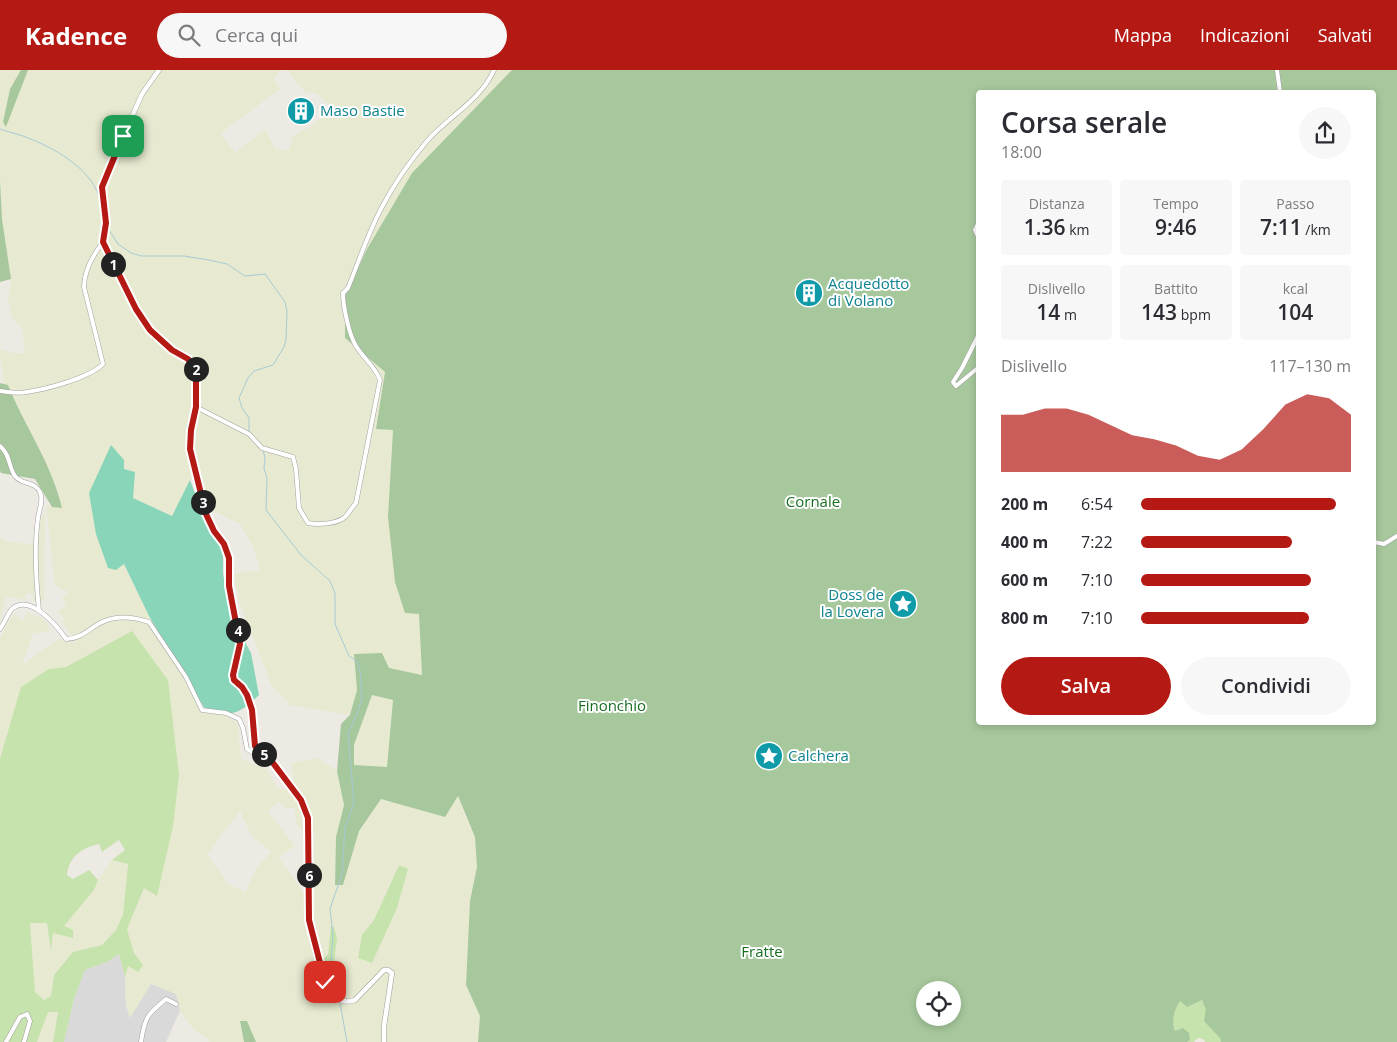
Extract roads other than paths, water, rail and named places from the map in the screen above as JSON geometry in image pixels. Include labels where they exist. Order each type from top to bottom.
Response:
[{"type":"street","points":[[0,391],[26,393],[39,390],[75,380],[103,364],[84,287],[84,278],[89,265],[103,242],[106,223],[102,192],[104,179],[142,94],[158,70]]},
{"type":"street","points":[[196,407],[234,425],[248,434],[262,448],[293,458],[300,508],[308,523],[318,525],[347,516],[356,503],[380,380],[376,370],[359,350],[352,337],[343,302],[343,293],[348,288],[381,208],[402,174],[431,137],[468,104],[492,76],[494,70]]},
{"type":"street","points":[[1277,70],[1280,90]]},
{"type":"street","points":[[103,242],[136,309],[150,330],[172,350],[188,359],[196,370],[196,407],[191,430],[190,449],[206,514],[214,531],[224,544],[229,558],[229,586],[240,644],[233,675],[234,680],[242,687],[249,702],[254,723],[253,740],[255,746],[265,754],[301,800],[308,818],[309,920],[325,982],[337,998],[342,1001],[350,1001],[360,995],[384,970],[392,973],[384,1026],[384,1042]]},
{"type":"street","points":[[976,340],[953,382],[956,386],[976,369]]},
{"type":"street","points":[[0,446],[8,455],[15,476],[19,480],[36,486],[40,492],[41,506],[37,534],[39,610]]},
{"type":"street","points":[[1376,542],[1384,544],[1397,536]]},
{"type":"street","points":[[0,629],[9,613],[16,607],[24,606],[39,610],[52,620],[66,639],[75,639],[107,620],[133,617],[150,622],[186,676],[202,710],[226,712],[239,719],[247,749],[255,754],[265,754]]},
{"type":"street","points":[[141,1042],[144,1023],[154,1007],[166,999],[176,1004]]},
{"type":"street","points":[[6,1042],[20,1017],[27,1014],[30,1021],[24,1042]]},
{"type":"waterway","points":[[0,129],[43,144],[74,163],[91,181],[97,190],[100,201]]},
{"type":"waterway","points":[[109,230],[118,244],[131,253],[141,256],[184,256],[227,264],[245,276],[265,274],[285,302],[287,311],[284,347],[273,365],[254,371],[248,378],[239,398],[242,408],[249,418],[249,432]]},
{"type":"waterway","points":[[263,450],[265,458],[264,468],[267,478],[266,510],[301,555],[330,581],[335,593],[335,624],[349,656],[357,661],[360,671],[362,698],[357,715],[348,733],[354,803],[345,827],[342,874],[330,909],[333,935],[330,977],[337,991]]},
{"type":"waterway","points":[[340,1003],[347,1042]]},
{"type":"place","name":"Maso Bastie","points":[[301,111]]},
{"type":"place","name":"Acquedotto di Volano","points":[[809,293]]},
{"type":"place","name":"Doss de la Lovera","points":[[903,604]]},
{"type":"place","name":"Calchera","points":[[769,756]]},
{"type":"park label","name":"Cornale","points":[[813,502]]},
{"type":"park label","name":"Finonchio","points":[[612,706]]},
{"type":"park label","name":"Fratte","points":[[762,952]]}]
